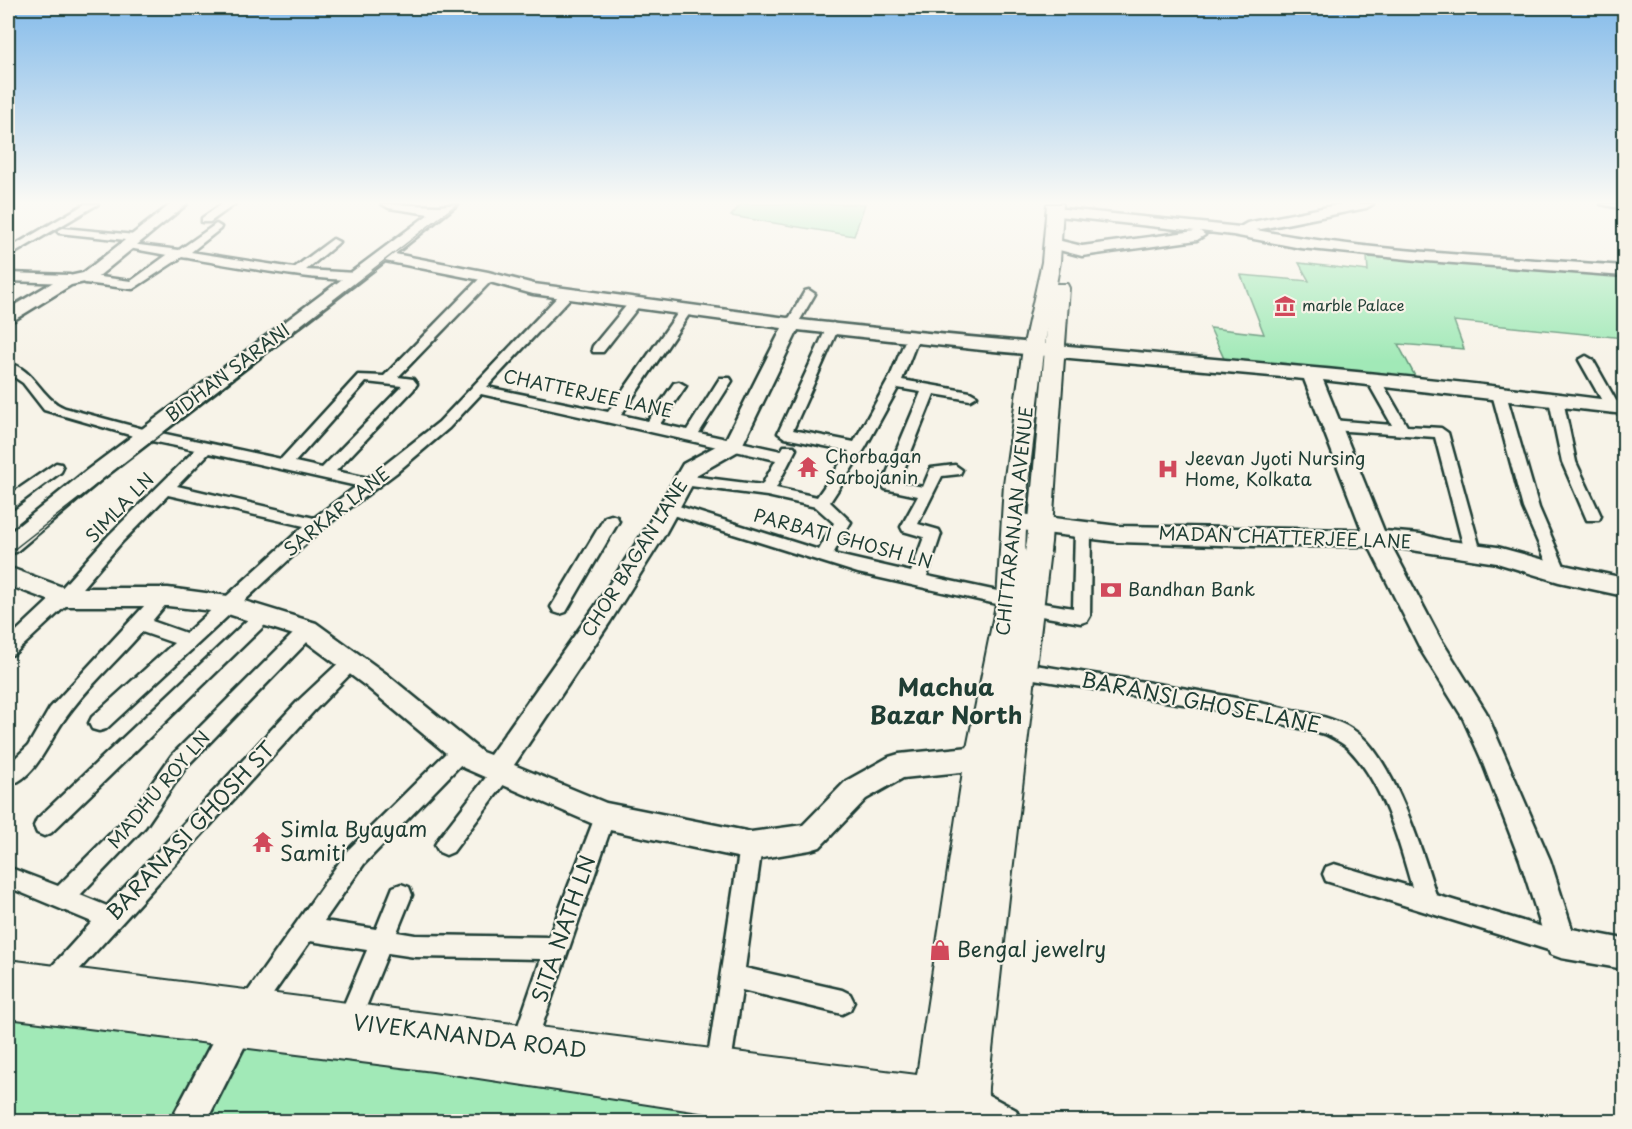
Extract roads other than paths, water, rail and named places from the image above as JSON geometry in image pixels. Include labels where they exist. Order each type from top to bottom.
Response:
[{"type":"main road","name":"CHITTARANJAN AVENUE","points":[[943,1112],[980,758],[1020,604],[1051,262],[1054,257]]},
{"type":"main road","points":[[943,1112],[1022,670],[1020,604]]},
{"type":"main road","name":"VIVEKANANDA ROAD","points":[[8,978],[31,995],[243,1018],[433,1052],[713,1095],[943,1112]]},
{"type":"main road","name":"VIVEKANANDA ROAD","points":[[243,1018],[349,1022],[524,1043],[718,1070],[943,1112]]},
{"type":"street","points":[[8,316],[77,279],[110,257]]},
{"type":"street","points":[[8,277],[77,279],[128,286],[134,285],[174,257]]},
{"type":"street","points":[[197,257],[325,276],[355,277]]},
{"type":"street","points":[[297,271],[315,257]]},
{"type":"street","name":"BIDHAN SARANI","points":[[8,546],[147,435],[381,257]]},
{"type":"street","points":[[385,257],[488,277],[533,289],[730,317],[1044,350],[1373,379],[1618,407]]},
{"type":"street","points":[[1436,257],[1624,271]]},
{"type":"street","points":[[388,379],[488,277]]},
{"type":"street","name":"SARKAR LANE","points":[[99,723],[317,524],[444,425],[567,294]]},
{"type":"street","points":[[785,457],[732,445],[808,294]]},
{"type":"street","points":[[598,349],[635,303]]},
{"type":"street","points":[[612,417],[686,310]]},
{"type":"street","points":[[767,491],[785,457],[791,434],[833,327]]},
{"type":"street","points":[[821,503],[858,448],[893,383],[913,336]]},
{"type":"street","points":[[1586,360],[1618,407]]},
{"type":"street","points":[[8,367],[28,380],[49,407],[147,435],[371,484]]},
{"type":"street","points":[[1311,373],[1376,538],[1431,645],[1473,712],[1494,758],[1535,860],[1561,943]]},
{"type":"street","points":[[284,465],[363,378],[408,382],[410,384],[325,474]]},
{"type":"street","points":[[1373,379],[1402,430]]},
{"type":"street","points":[[690,436],[725,381]]},
{"type":"street","points":[[893,383],[970,396]]},
{"type":"street","points":[[651,427],[679,386]]},
{"type":"street","name":"CHATTERJEE LANE","points":[[477,389],[732,445]]},
{"type":"street","points":[[926,493],[890,484],[929,389]]},
{"type":"street","points":[[1499,394],[1532,508],[1559,573]]},
{"type":"street","points":[[1556,400],[1569,462],[1593,516]]},
{"type":"street","points":[[1332,425],[1441,433],[1473,552]]},
{"type":"street","points":[[791,434],[858,448]]},
{"type":"street","name":"CHOR BAGAN LANE","points":[[498,772],[602,615],[669,508],[690,468],[732,445]]},
{"type":"street","name":"SIMLA LN","points":[[8,649],[64,597],[115,539],[206,448]]},
{"type":"street","points":[[8,504],[56,468]]},
{"type":"street","points":[[917,580],[933,534],[909,527],[931,486],[936,471],[955,470]]},
{"type":"street","points":[[683,480],[767,491],[821,503],[843,522],[823,557]]},
{"type":"street","points":[[165,489],[317,524]]},
{"type":"street","name":"PARBATI GHOSH LN","points":[[669,508],[823,557],[1020,604],[1081,616],[1083,530]]},
{"type":"street","points":[[560,607],[611,521]]},
{"type":"street","name":"MADAN CHATTERJEE LANE","points":[[1027,523],[1118,534],[1254,538],[1376,538],[1420,542],[1497,555],[1559,573],[1624,587]]},
{"type":"street","points":[[8,576],[64,597],[163,597],[228,604],[308,630],[473,760],[605,816],[751,846],[810,837],[856,790],[899,766],[980,758]]},
{"type":"street","points":[[8,777],[34,752],[57,714],[163,597]]},
{"type":"street","points":[[45,826],[263,616]]},
{"type":"street","points":[[139,624],[188,641]]},
{"type":"street","name":"MADHU ROY LN","points":[[62,898],[138,820],[179,761],[308,630]]},
{"type":"street","name":"BARANASI GHOSH ST","points":[[31,995],[109,918],[306,706],[351,662]]},
{"type":"street","name":"BARANSI GHOSE LANE","points":[[1022,670],[1231,704],[1329,727],[1356,742],[1386,792],[1405,830],[1428,903]]},
{"type":"street","points":[[187,1122],[243,1018],[356,857],[461,751]]},
{"type":"street","points":[[446,845],[498,772]]},
{"type":"street","name":"SITA NATH LN","points":[[524,1043],[605,816]]},
{"type":"street","points":[[718,1070],[751,846]]},
{"type":"street","points":[[1334,874],[1561,943],[1624,954]]},
{"type":"street","points":[[11,883],[62,898],[109,918]]},
{"type":"street","points":[[349,1022],[401,895]]},
{"type":"street","points":[[306,929],[415,946],[556,948]]},
{"type":"street","points":[[731,976],[842,1002]]},
{"type":"street","points":[[943,1112],[1004,1122]]},
{"type":"tram line","points":[[8,554],[389,257]]},
{"type":"place","name":"marble Palace","points":[[1285,306]]},
{"type":"place","name":"Chorbagan Sarbojanin","points":[[808,467]]},
{"type":"place","name":"Jeevan Jyoti Nursing Home, Kolkata","points":[[1168,469]]},
{"type":"place","name":"Bandhan Bank","points":[[1111,590]]},
{"type":"place","name":"Simla Byayam Samiti","points":[[263,842]]},
{"type":"place","name":"Bengal jewelry","points":[[940,950]]},
{"type":"district","name":"Machua Bazar North","points":[[946,702]]}]
